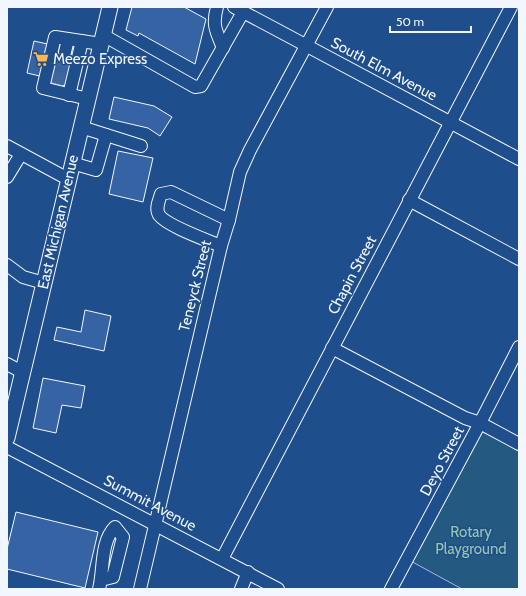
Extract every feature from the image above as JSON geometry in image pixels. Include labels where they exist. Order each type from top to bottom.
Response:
[{"type":"main road","name":"East Michigan Avenue","points":[[7,438],[110,7]]},
{"type":"street","points":[[217,7],[214,18],[214,27],[223,48]]},
{"type":"street","name":"Teneyck Street","points":[[140,589],[221,246],[229,220],[240,172],[250,150],[327,7]]},
{"type":"street","name":"Chapin Street","points":[[222,559],[511,7]]},
{"type":"street","points":[[88,99],[69,95],[56,88],[43,88],[55,37],[82,41],[102,40],[195,87],[201,86],[223,48],[238,9]]},
{"type":"street","name":"South Elm Avenue","points":[[238,9],[519,159]]},
{"type":"street","points":[[65,52],[68,39]]},
{"type":"street","points":[[69,95],[82,41]]},
{"type":"street","points":[[81,127],[141,146]]},
{"type":"street","points":[[72,163],[96,170],[106,135]]},
{"type":"street","points":[[7,146],[68,179]]},
{"type":"street","points":[[7,177],[21,154]]},
{"type":"street","points":[[221,246],[166,221],[158,214],[157,205],[161,194],[171,192],[229,220]]},
{"type":"street","points":[[409,200],[519,259]]},
{"type":"street","points":[[7,266],[23,278],[44,282]]},
{"type":"street","name":"Deyo Street","points":[[391,589],[519,347]]},
{"type":"street","points":[[332,348],[465,418],[480,423],[519,444]]},
{"type":"street","points":[[7,364],[22,372]]},
{"type":"street","name":"Summit Avenue","points":[[7,447],[278,589]]},
{"type":"street","points":[[100,585],[101,568],[109,533],[115,527],[119,505]]},
{"type":"street","points":[[241,589],[248,572]]},
{"type":"green space","name":"Rotary Playground","points":[[480,423],[519,444],[519,589],[462,589],[407,559]]},
{"type":"building","points":[[132,7],[184,7],[206,19],[195,64],[139,33],[138,36],[126,30]]},
{"type":"building","points":[[34,41],[52,45],[44,77],[27,73]]},
{"type":"building","points":[[57,51],[73,54],[66,86],[50,82]]},
{"type":"building","points":[[114,97],[154,106],[172,117],[160,136],[148,128],[109,119]]},
{"type":"building","points":[[118,151],[153,158],[143,202],[109,194]]},
{"type":"building","points":[[85,310],[111,316],[104,351],[54,340],[57,327],[81,332]]},
{"type":"building","points":[[43,378],[85,386],[81,408],[62,405],[56,433],[33,428]]},
{"type":"building","points":[[16,512],[98,532],[85,588],[7,569],[7,549]]},
{"type":"tunnel","points":[[57,84],[65,52]]},
{"type":"place","name":"Meezo Express","points":[[41,59]]}]
